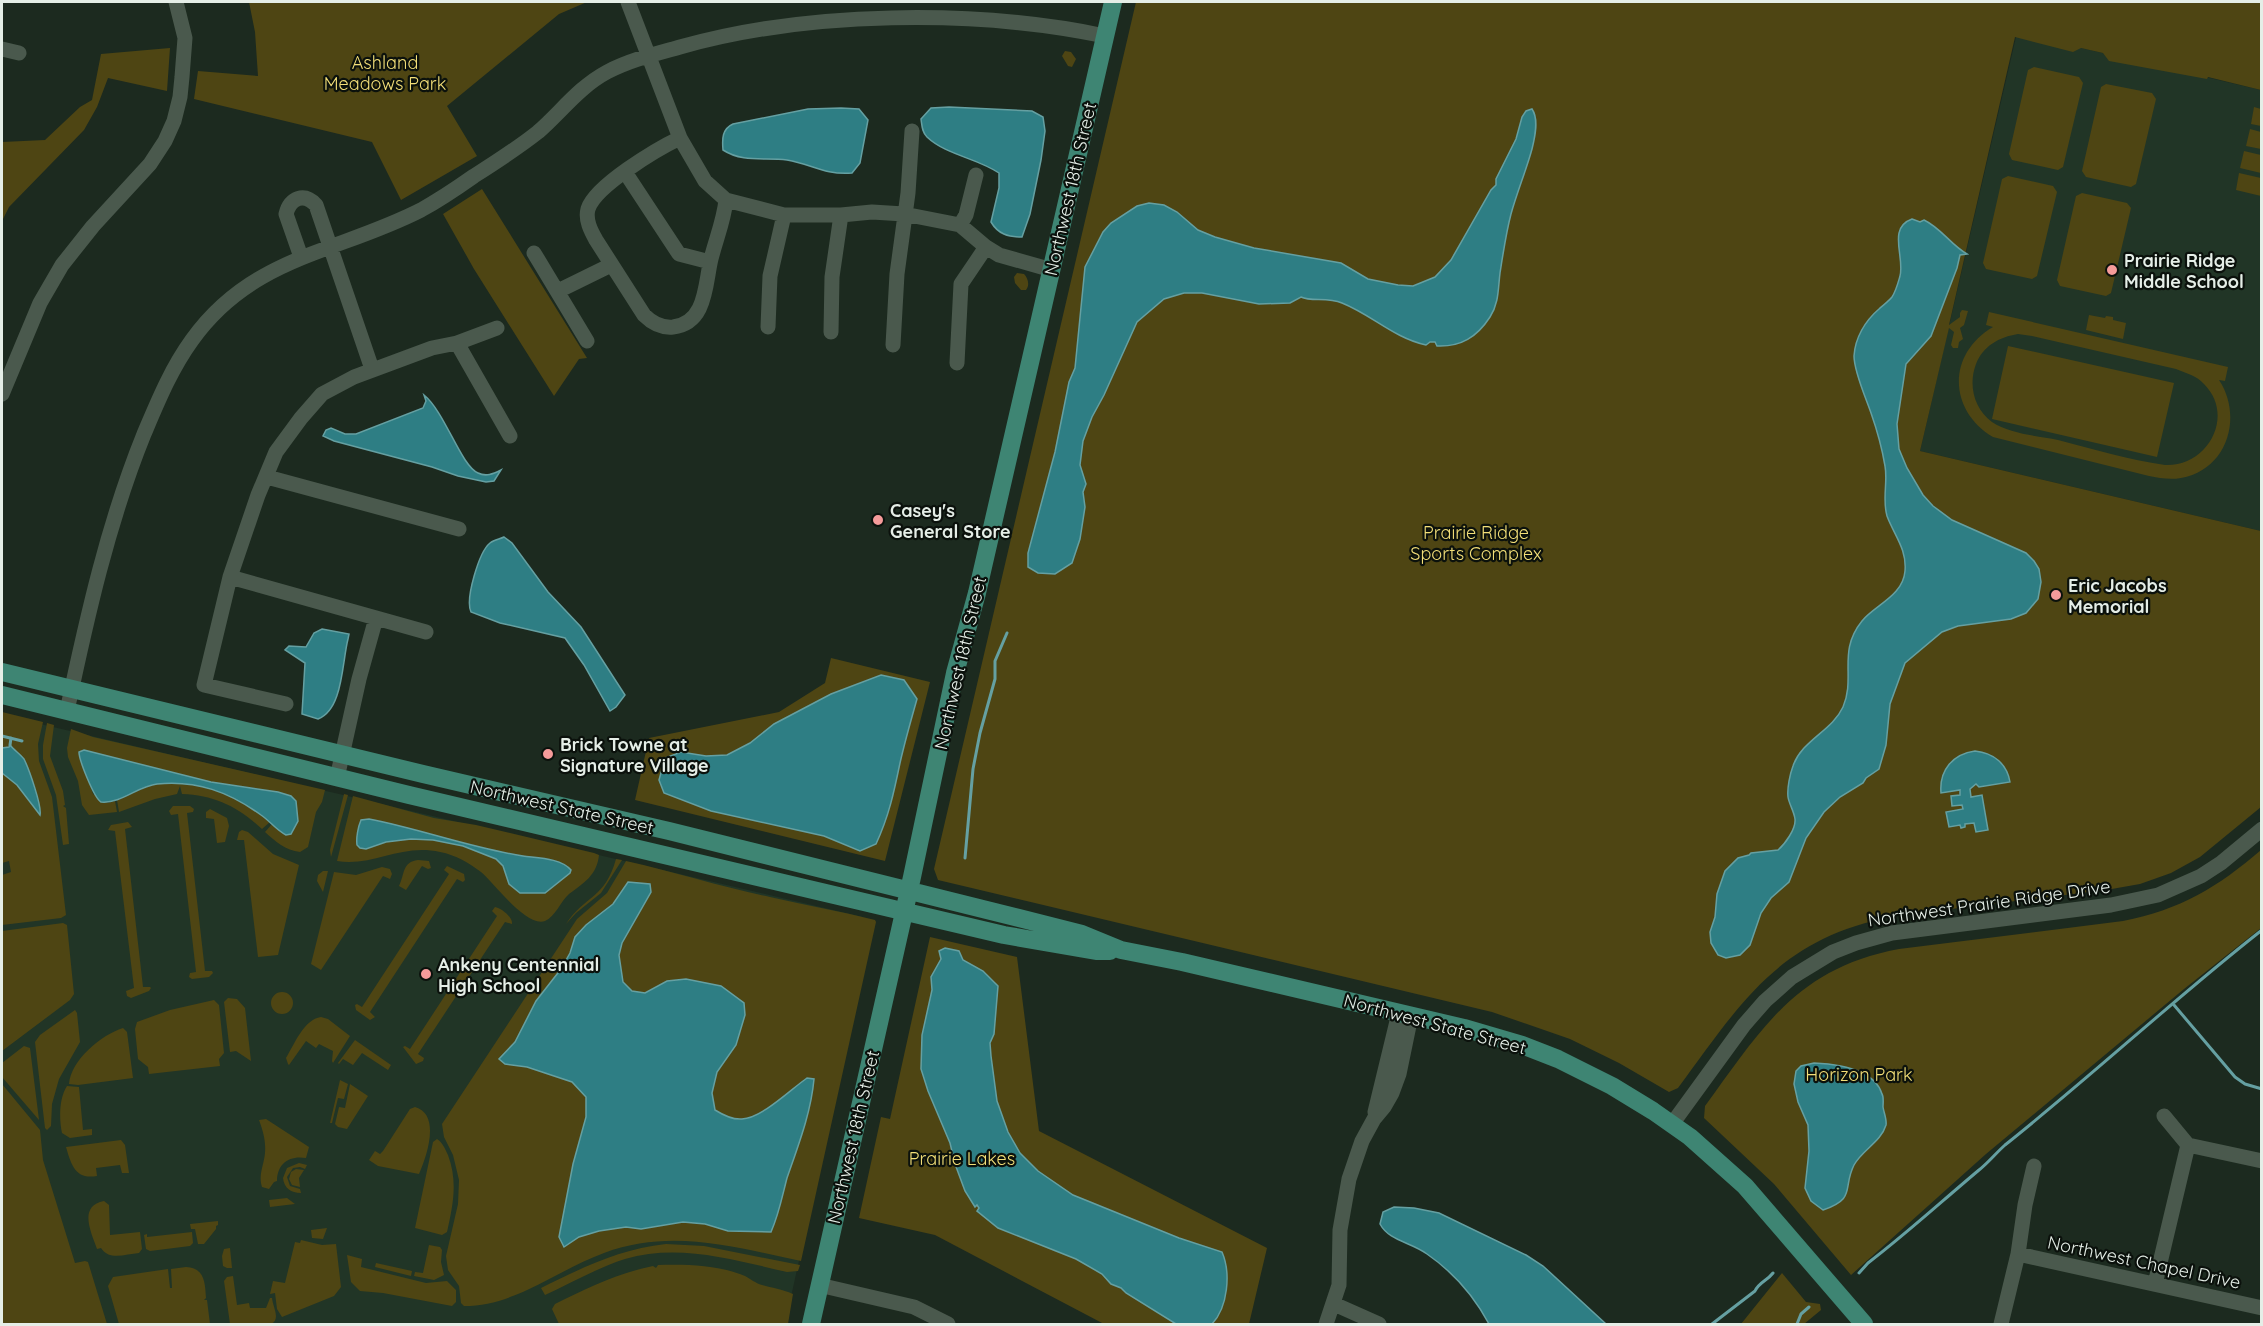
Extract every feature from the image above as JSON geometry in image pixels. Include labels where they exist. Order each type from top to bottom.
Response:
[{"type":"main road","name":"Northwest 18th Street","points":[[811,1324],[956,672],[977,593],[1113,2]]},
{"type":"main road","name":"Northwest State Street","points":[[2,672],[680,834],[1082,934],[1120,950],[1182,962],[1492,1036],[1558,1059],[1629,1095],[1712,1155],[1745,1186],[1864,1324]]},
{"type":"main road","name":"Northwest State Street","points":[[2,695],[337,778],[1004,935],[1096,951],[1120,950]]},
{"type":"street","points":[[2,394],[40,303],[62,266],[93,226],[150,164],[165,141],[174,121],[182,77],[184,38],[176,2]]},
{"type":"street","points":[[628,2],[680,138],[705,181],[726,200],[784,215],[841,215],[872,212],[904,214],[960,225],[999,255],[1052,270]]},
{"type":"street","points":[[67,711],[103,554],[129,472],[170,374],[192,339],[214,314],[239,292],[264,275],[301,256],[349,241],[420,210],[524,143],[586,86],[624,64],[703,40],[818,23],[876,19],[945,19],[1023,23],[1054,26],[1106,36]]},
{"type":"street","points":[[2,49],[19,53]]},
{"type":"street","points":[[893,345],[897,274],[912,131]]},
{"type":"street","points":[[680,138],[650,154],[599,192],[587,212],[589,227],[650,321],[668,327],[680,326],[695,316],[703,302],[710,262],[725,214],[726,200]]},
{"type":"street","points":[[625,172],[679,254],[710,262]]},
{"type":"street","points":[[960,225],[966,215],[976,175]]},
{"type":"street","points":[[301,256],[286,214],[294,200],[300,197],[311,200],[316,205],[372,369]]},
{"type":"street","points":[[768,327],[770,276],[784,215]]},
{"type":"street","points":[[831,332],[832,277],[841,215]]},
{"type":"street","points":[[957,363],[961,284],[986,247]]},
{"type":"street","points":[[534,253],[587,341]]},
{"type":"street","points":[[558,291],[612,265]]},
{"type":"street","points":[[286,705],[204,685],[230,577],[276,452],[322,394],[372,369],[497,328]]},
{"type":"street","points":[[457,343],[510,436]]},
{"type":"street","points":[[267,477],[459,529]]},
{"type":"street","points":[[230,577],[426,632]]},
{"type":"street","points":[[337,778],[376,618]]},
{"type":"street","name":"Northwest Prairie Ridge Drive","points":[[1672,1124],[1744,1025],[1765,1001],[1792,977],[1833,952],[1856,942],[1892,933],[2111,905],[2158,895],[2201,876],[2262,829]]},
{"type":"street","points":[[1326,1324],[1334,1304],[1340,1275],[1340,1230],[1344,1197],[1354,1161],[1374,1119],[1392,1093],[1399,1074],[1405,1015]]},
{"type":"street","points":[[2164,1116],[2188,1145],[2262,1161]]},
{"type":"street","points":[[2155,1284],[2188,1145]]},
{"type":"street","points":[[2001,1324],[2018,1254],[2025,1205],[2034,1166]]},
{"type":"street","name":"Northwest Chapel Drive","points":[[2018,1254],[2262,1308]]},
{"type":"street","points":[[819,1285],[914,1307],[948,1324]]},
{"type":"street","points":[[1334,1304],[1379,1324]]},
{"type":"shaded area","name":"Prairie Ridge Middle School","points":[[2017,33],[2261,90],[2261,531],[1920,451]]},
{"type":"shaded area","name":"Ankeny Centennial High School","points":[[2,715],[863,917],[849,1034],[785,1324],[2,1324]]},
{"type":"green space","name":"Ashland Meadows Park","points":[[249,2],[587,2],[559,14],[447,106],[477,156],[401,200],[372,142],[194,99],[198,71],[258,76],[255,32]]},
{"type":"green space","name":"Prairie Ridge Sports Complex","points":[[1136,2],[2261,2],[2261,90],[2208,77],[2207,79],[2109,61],[2103,53],[2081,48],[2073,52],[2015,37],[1949,325],[1960,317],[1962,310],[1968,311],[1964,325],[1960,328],[1963,339],[1959,342],[1958,348],[1953,348],[1951,345],[1954,332],[1949,328],[1920,451],[2261,531],[2261,807],[2200,857],[2171,873],[2140,884],[1902,915],[1861,924],[1826,938],[1796,955],[1770,975],[1724,1025],[1678,1088],[1669,1092],[1619,1063],[1570,1039],[1492,1012],[938,880],[934,869]]},
{"type":"green space","points":[[170,48],[167,91],[108,78],[97,107],[84,130],[9,207],[2,221],[2,142],[45,140],[80,107],[92,100],[101,54]]},
{"type":"green space","points":[[1065,51],[1071,52],[1076,59],[1072,67],[1068,66],[1062,56]]},
{"type":"green space","points":[[2034,67],[2079,77],[2083,83],[2063,167],[2058,170],[2012,160],[2009,154],[2028,70]]},
{"type":"green space","points":[[2106,84],[2152,93],[2156,99],[2136,184],[2131,187],[2086,177],[2082,171],[2101,87]]},
{"type":"green space","points":[[2254,107],[2261,109],[2261,126],[2251,124]]},
{"type":"green space","points":[[2250,129],[2261,132],[2261,149],[2246,146]]},
{"type":"green space","points":[[2244,151],[2261,155],[2261,173],[2240,168]]},
{"type":"green space","points":[[2239,173],[2261,178],[2261,196],[2236,190]]},
{"type":"green space","points":[[2008,176],[2053,186],[2057,192],[2037,276],[2032,279],[1986,269],[1983,263],[2002,179]]},
{"type":"green space","points":[[482,189],[587,358],[579,359],[554,396],[474,269],[443,214]]},
{"type":"green space","points":[[2082,193],[2127,203],[2131,208],[2111,293],[2106,296],[2060,286],[2057,280],[2076,196]]},
{"type":"green space","points":[[1017,273],[1027,277],[1026,290],[1021,290],[1015,283],[1014,277]]},
{"type":"green space","points":[[1989,312],[2228,367],[2225,381],[2219,380],[2230,409],[2227,440],[2220,453],[2210,464],[2197,473],[2181,478],[2165,479],[1993,437],[1978,426],[1968,412],[1961,397],[1959,382],[1961,367],[1967,352],[1978,338],[1993,327],[1986,325]],"holes":[[[2018,334],[2176,369],[2195,377],[2204,384],[2213,397],[2217,410],[2217,424],[2212,437],[2204,449],[2193,458],[2165,465],[2024,434],[1999,426],[1986,417],[1974,396],[1973,380],[1976,364],[1987,347],[1998,340]]]},
{"type":"green space","points":[[2089,315],[2113,317],[2113,320],[2126,323],[2123,339],[2086,330]]},
{"type":"green space","points":[[2008,346],[2174,383],[2157,457],[1992,419]]},
{"type":"green space","points":[[831,658],[930,682],[885,861],[635,800],[649,738],[779,712],[825,683]]},
{"type":"green space","points":[[2,712],[43,722],[38,744],[39,761],[52,797],[66,915],[61,918],[2,925],[2,875],[11,872],[9,861],[2,863]]},
{"type":"green space","points":[[47,723],[54,725],[50,756],[63,791],[65,805],[63,806],[66,808],[69,844],[63,845],[56,795],[43,759]]},
{"type":"green space","points":[[71,729],[93,737],[325,790],[316,812],[308,847],[300,852],[290,849],[265,832],[272,824],[285,834],[291,834],[294,830],[290,796],[211,782],[84,750],[86,772],[93,794],[108,803],[115,801],[117,812],[89,815],[82,805],[78,781],[68,757],[67,748]]},
{"type":"green space","points":[[154,784],[187,784],[216,790],[243,803],[270,822],[262,829],[244,814],[225,804],[205,797],[182,794],[180,786],[177,794],[119,812],[117,800]]},
{"type":"green space","points":[[344,794],[348,795],[331,857],[330,850]]},
{"type":"green space","points":[[353,796],[434,818],[476,825],[594,853],[599,855],[598,862],[589,878],[566,897],[552,916],[545,921],[538,921],[520,911],[481,872],[446,853],[413,850],[363,861],[337,861]]},
{"type":"green space","points":[[173,806],[190,806],[194,809],[193,812],[187,813],[205,971],[213,973],[209,977],[192,979],[189,977],[190,973],[196,972],[178,814],[171,815],[169,811]]},
{"type":"green space","points":[[210,809],[227,818],[229,826],[225,842],[217,843],[214,819],[206,818],[206,812]]},
{"type":"green space","points":[[128,822],[132,827],[125,829],[143,987],[151,988],[131,998],[127,996],[126,991],[134,988],[115,831],[108,830],[111,825]]},
{"type":"green space","points":[[242,830],[248,832],[273,854],[299,865],[278,955],[258,957],[244,840],[237,840]]},
{"type":"green space","name":"Horizon Park","points":[[2261,850],[2261,928],[1986,1154],[1851,1275],[1774,1184],[1704,1118],[1705,1106],[1765,1027],[1785,1005],[1808,986],[1834,971],[1864,958],[1899,949],[2123,921],[2144,916],[2180,903],[2213,886]]},
{"type":"green space","points":[[616,859],[622,860],[601,893],[566,924],[580,907],[606,882]]},
{"type":"green space","points":[[418,860],[429,861],[431,868],[422,866],[406,890],[399,886],[405,869],[409,863]]},
{"type":"green space","points":[[626,861],[876,922],[801,1261],[702,1242],[654,1242],[604,1253],[519,1294],[483,1304],[464,1306],[461,1303],[459,1286],[448,1270],[446,1256],[458,1204],[459,1180],[453,1155],[444,1137],[442,1124],[577,919],[607,893]]},
{"type":"green space","points":[[447,866],[464,874],[465,880],[463,882],[457,879],[370,1012],[375,1017],[370,1020],[356,1010],[355,1005],[362,1007],[449,874],[444,870]]},
{"type":"green space","points":[[382,867],[390,869],[392,874],[390,879],[383,876],[321,970],[311,964],[334,872],[356,875]]},
{"type":"green space","points":[[323,871],[328,871],[323,892],[317,881],[318,875]]},
{"type":"green space","points":[[495,907],[506,913],[512,924],[505,922],[418,1054],[424,1058],[423,1061],[416,1064],[403,1047],[410,1049],[497,916],[492,911]]},
{"type":"green space","points":[[63,923],[67,925],[74,994],[70,1000],[2,1051],[2,931]]},
{"type":"green space","name":"Prairie Lakes","points":[[930,937],[1017,957],[1039,1131],[1267,1248],[1249,1324],[1104,1324],[935,1235],[859,1218],[881,1117],[890,1119]]},
{"type":"green space","points":[[282,992],[290,995],[293,1003],[290,1011],[282,1014],[274,1011],[271,1003],[274,995]]},
{"type":"green space","points":[[228,998],[237,999],[245,1008],[251,1061],[236,1051],[230,1052],[224,1002]]},
{"type":"green space","points":[[214,1000],[219,1005],[224,1053],[219,1059],[220,1066],[149,1074],[148,1067],[138,1059],[135,1029],[137,1022],[170,1010]]},
{"type":"green space","points":[[75,1010],[80,1042],[59,1079],[52,1104],[51,1126],[47,1130],[35,1042],[40,1035]]},
{"type":"green space","points":[[321,1017],[328,1019],[350,1036],[333,1063],[333,1051],[319,1044],[316,1048],[306,1041],[289,1065],[286,1058],[300,1033],[309,1022]]},
{"type":"green space","points":[[123,1028],[127,1032],[133,1078],[78,1085],[69,1084],[75,1066],[88,1050],[106,1036]]},
{"type":"green space","points":[[355,1040],[391,1065],[388,1070],[362,1053],[353,1065],[343,1059],[339,1064]]},
{"type":"green space","points":[[24,1046],[30,1048],[39,1120],[2,1077],[2,1063]]},
{"type":"green space","points":[[340,1080],[348,1084],[344,1099],[338,1098],[332,1123],[330,1123]]},
{"type":"green space","points":[[2,1084],[40,1130],[43,1160],[75,1263],[88,1262],[107,1324],[2,1324]]},
{"type":"green space","points":[[350,1084],[368,1096],[347,1129],[335,1124],[339,1107],[345,1108]]},
{"type":"green space","points":[[67,1086],[79,1087],[83,1130],[92,1129],[92,1135],[70,1138],[62,1133],[60,1109],[62,1096]]},
{"type":"green space","points":[[415,1107],[423,1111],[430,1127],[428,1147],[419,1174],[378,1166],[369,1160],[375,1151],[380,1154],[383,1151],[410,1109]]},
{"type":"green space","points":[[266,1119],[309,1147],[306,1158],[289,1159],[282,1165],[277,1181],[269,1189],[262,1187],[261,1178],[265,1149],[259,1120]]},
{"type":"green space","points":[[437,1139],[448,1155],[454,1184],[447,1232],[442,1235],[415,1228],[433,1142]]},
{"type":"green space","points":[[121,1140],[125,1145],[129,1173],[122,1173],[120,1165],[96,1168],[97,1176],[84,1176],[72,1165],[66,1147]]},
{"type":"green space","points":[[299,1163],[307,1165],[305,1169],[293,1168],[287,1177],[290,1186],[300,1189],[301,1193],[289,1189],[283,1178],[287,1168]]},
{"type":"green space","points":[[296,1169],[304,1170],[299,1178],[300,1187],[292,1185],[289,1179],[291,1172]]},
{"type":"green space","points":[[287,1198],[295,1204],[270,1207],[269,1200]]},
{"type":"green space","points":[[104,1201],[109,1205],[110,1235],[140,1232],[142,1249],[139,1253],[113,1256],[101,1248],[97,1249],[88,1220],[91,1208]]},
{"type":"green space","points":[[218,1221],[216,1229],[204,1244],[198,1244],[195,1229],[191,1229],[190,1224]]},
{"type":"green space","points":[[327,1228],[323,1239],[312,1238],[311,1230]]},
{"type":"green space","points":[[192,1232],[193,1243],[190,1246],[150,1251],[146,1249],[144,1235],[147,1234],[147,1237]]},
{"type":"green space","points":[[301,1240],[322,1245],[336,1244],[341,1287],[334,1296],[282,1317],[277,1309],[275,1293],[270,1294],[273,1281],[285,1283],[295,1242],[300,1243]]},
{"type":"green space","points":[[666,1244],[704,1246],[800,1265],[798,1271],[787,1272],[706,1255],[645,1254],[594,1271],[545,1295],[541,1288],[617,1255]]},
{"type":"green space","points":[[429,1245],[440,1247],[442,1250],[441,1262],[444,1275],[434,1280],[414,1276],[415,1272],[423,1273]]},
{"type":"green space","points":[[230,1248],[232,1268],[227,1268],[223,1266],[222,1256],[224,1249]]},
{"type":"green space","points":[[347,1255],[362,1259],[361,1267],[426,1283],[447,1281],[456,1290],[456,1302],[452,1306],[360,1291],[351,1282]]},
{"type":"green space","points":[[376,1263],[412,1271],[411,1276],[375,1267]]},
{"type":"green space","points":[[658,1265],[713,1267],[735,1272],[760,1284],[793,1294],[788,1324],[559,1324],[552,1309],[555,1304],[615,1277],[653,1266],[656,1268]]},
{"type":"green space","points":[[186,1267],[197,1270],[203,1277],[206,1298],[204,1300],[207,1300],[210,1324],[119,1324],[108,1286],[113,1277],[168,1269],[170,1288],[172,1288],[171,1269]]},
{"type":"green space","points":[[1782,1273],[1806,1302],[1820,1304],[1821,1310],[1804,1324],[1741,1324]]},
{"type":"green space","points":[[233,1276],[237,1305],[249,1303],[250,1308],[266,1308],[272,1298],[276,1316],[274,1322],[271,1324],[230,1324],[224,1281],[227,1277]]},
{"type":"water","points":[[931,108],[1032,111],[1043,117],[1045,131],[1041,160],[1030,214],[1022,237],[1004,234],[991,222],[999,188],[999,173],[943,148],[924,133],[921,119]]},
{"type":"water","points":[[808,109],[859,109],[868,120],[860,163],[852,173],[825,171],[787,160],[738,157],[723,150],[725,132],[733,124]]},
{"type":"water","points":[[1532,109],[1536,123],[1534,139],[1509,221],[1497,301],[1493,312],[1480,330],[1454,345],[1437,346],[1435,342],[1430,342],[1426,345],[1393,332],[1353,308],[1336,301],[1301,297],[1290,303],[1259,304],[1202,293],[1184,293],[1164,299],[1137,322],[1083,441],[1080,465],[1086,484],[1083,492],[1085,507],[1080,539],[1072,563],[1055,574],[1038,573],[1028,567],[1028,553],[1055,452],[1069,382],[1075,368],[1085,267],[1103,232],[1111,223],[1137,206],[1149,203],[1164,205],[1177,212],[1198,230],[1215,237],[1254,248],[1341,263],[1368,279],[1413,286],[1435,277],[1451,260],[1496,185],[1496,179],[1516,139],[1522,117],[1526,111]]},
{"type":"water","points":[[1912,219],[1930,223],[1967,254],[1960,255],[1931,336],[1906,364],[1897,424],[1899,449],[1923,495],[1933,506],[1952,520],[2026,553],[2034,561],[2039,569],[2041,582],[2038,599],[2026,613],[2011,619],[1958,626],[1942,632],[1905,663],[1890,704],[1886,745],[1879,769],[1863,783],[1840,797],[1824,812],[1806,838],[1789,882],[1771,898],[1761,913],[1750,945],[1740,955],[1726,958],[1718,955],[1711,943],[1710,932],[1715,917],[1717,894],[1725,871],[1738,858],[1751,853],[1778,850],[1789,836],[1795,823],[1788,793],[1789,781],[1797,757],[1832,723],[1843,707],[1847,696],[1848,654],[1855,632],[1867,615],[1894,594],[1903,580],[1904,556],[1886,510],[1886,472],[1882,453],[1858,377],[1854,356],[1856,343],[1865,324],[1896,290],[1901,268],[1898,244],[1900,229]]},
{"type":"water","points":[[424,395],[439,413],[465,460],[472,468],[484,475],[501,470],[494,481],[486,482],[458,476],[323,436],[326,430],[331,428],[345,434],[356,434],[423,408],[426,401]]},
{"type":"water","points":[[504,537],[512,543],[548,592],[581,627],[625,695],[610,711],[584,665],[565,638],[500,623],[471,612],[471,587],[478,565],[490,543]]},
{"type":"water","points":[[322,629],[349,634],[337,696],[326,714],[318,719],[302,714],[305,663],[285,650],[289,646],[306,647],[314,633]]},
{"type":"water","points":[[881,675],[904,680],[917,699],[891,804],[876,844],[860,851],[824,836],[711,811],[664,793],[659,780],[665,758],[681,752],[706,756],[727,755],[750,743],[774,724],[831,694]]},
{"type":"water","points":[[10,745],[24,759],[37,796],[40,815],[17,785],[2,773],[2,748]]},
{"type":"water","points":[[84,750],[211,782],[291,796],[296,801],[298,821],[291,834],[286,835],[237,800],[212,789],[186,784],[150,785],[116,800],[101,802],[91,787],[81,763],[79,752]]},
{"type":"water","points":[[1975,751],[1988,754],[1999,761],[2006,770],[2010,782],[1979,787],[1976,784],[1970,789],[1971,797],[1982,795],[1988,830],[1976,832],[1974,823],[1965,824],[1965,827],[1961,828],[1960,825],[1949,827],[1946,812],[1963,809],[1962,805],[1952,806],[1951,796],[1960,795],[1960,790],[1941,793],[1942,777],[1949,764],[1960,756]]},
{"type":"water","points":[[369,819],[484,848],[555,861],[571,870],[545,893],[520,893],[509,884],[503,866],[496,859],[463,846],[433,840],[411,839],[386,842],[366,849],[360,848],[357,845],[359,826],[361,820]]},
{"type":"water","points":[[628,882],[650,884],[651,892],[622,943],[619,955],[623,982],[632,991],[645,993],[667,981],[686,979],[721,986],[744,1003],[745,1015],[736,1045],[717,1072],[712,1093],[715,1110],[735,1119],[750,1117],[776,1103],[807,1078],[814,1079],[800,1142],[771,1232],[728,1231],[705,1224],[683,1222],[641,1229],[626,1227],[599,1231],[579,1237],[564,1247],[559,1237],[573,1164],[586,1117],[586,1097],[572,1082],[527,1067],[505,1064],[499,1059],[515,1042],[536,1001],[561,969],[570,953],[575,937],[586,925],[613,904]]},
{"type":"water","points":[[945,948],[959,951],[963,960],[983,971],[998,986],[994,1034],[990,1043],[991,1056],[997,1101],[1008,1132],[1020,1153],[1038,1171],[1073,1195],[1179,1238],[1222,1252],[1227,1280],[1225,1299],[1222,1309],[1212,1324],[1176,1324],[1121,1288],[1111,1284],[1102,1274],[1076,1259],[998,1228],[977,1211],[979,1208],[977,1205],[975,1207],[965,1191],[950,1143],[921,1069],[922,1035],[932,990],[931,977],[941,959],[939,951]]},
{"type":"water","points":[[1814,1063],[1844,1066],[1871,1078],[1883,1095],[1886,1121],[1884,1131],[1854,1165],[1845,1197],[1834,1206],[1823,1210],[1811,1201],[1805,1188],[1809,1151],[1808,1125],[1798,1102],[1794,1084],[1796,1071],[1801,1066]]},
{"type":"water","points":[[1394,1207],[1439,1213],[1526,1255],[1543,1266],[1606,1324],[1489,1324],[1470,1294],[1446,1269],[1421,1250],[1395,1238],[1384,1230],[1380,1224],[1383,1212]]},
{"type":"waterway","points":[[965,858],[973,769],[995,679],[995,661],[1007,633]]},
{"type":"waterway","points":[[2,736],[22,741]]},
{"type":"waterway","points":[[10,745],[11,738]]},
{"type":"waterway","points":[[1859,1273],[2005,1145],[2262,930]]},
{"type":"waterway","points":[[2174,1005],[2235,1077],[2245,1084],[2262,1089]]},
{"type":"waterway","points":[[1712,1324],[1755,1291],[1773,1273]]},
{"type":"waterway","points":[[1797,1324],[1801,1314],[1809,1307]]},
{"type":"place","name":"Prairie Ridge Middle School","points":[[2112,270]]},
{"type":"place","name":"Casey's General Store","points":[[878,520]]},
{"type":"place","name":"Eric Jacobs Memorial","points":[[2056,595]]},
{"type":"place","name":"Brick Towne at Signature Village","points":[[548,754]]},
{"type":"place","name":"Ankeny Centennial High School","points":[[426,974]]}]
